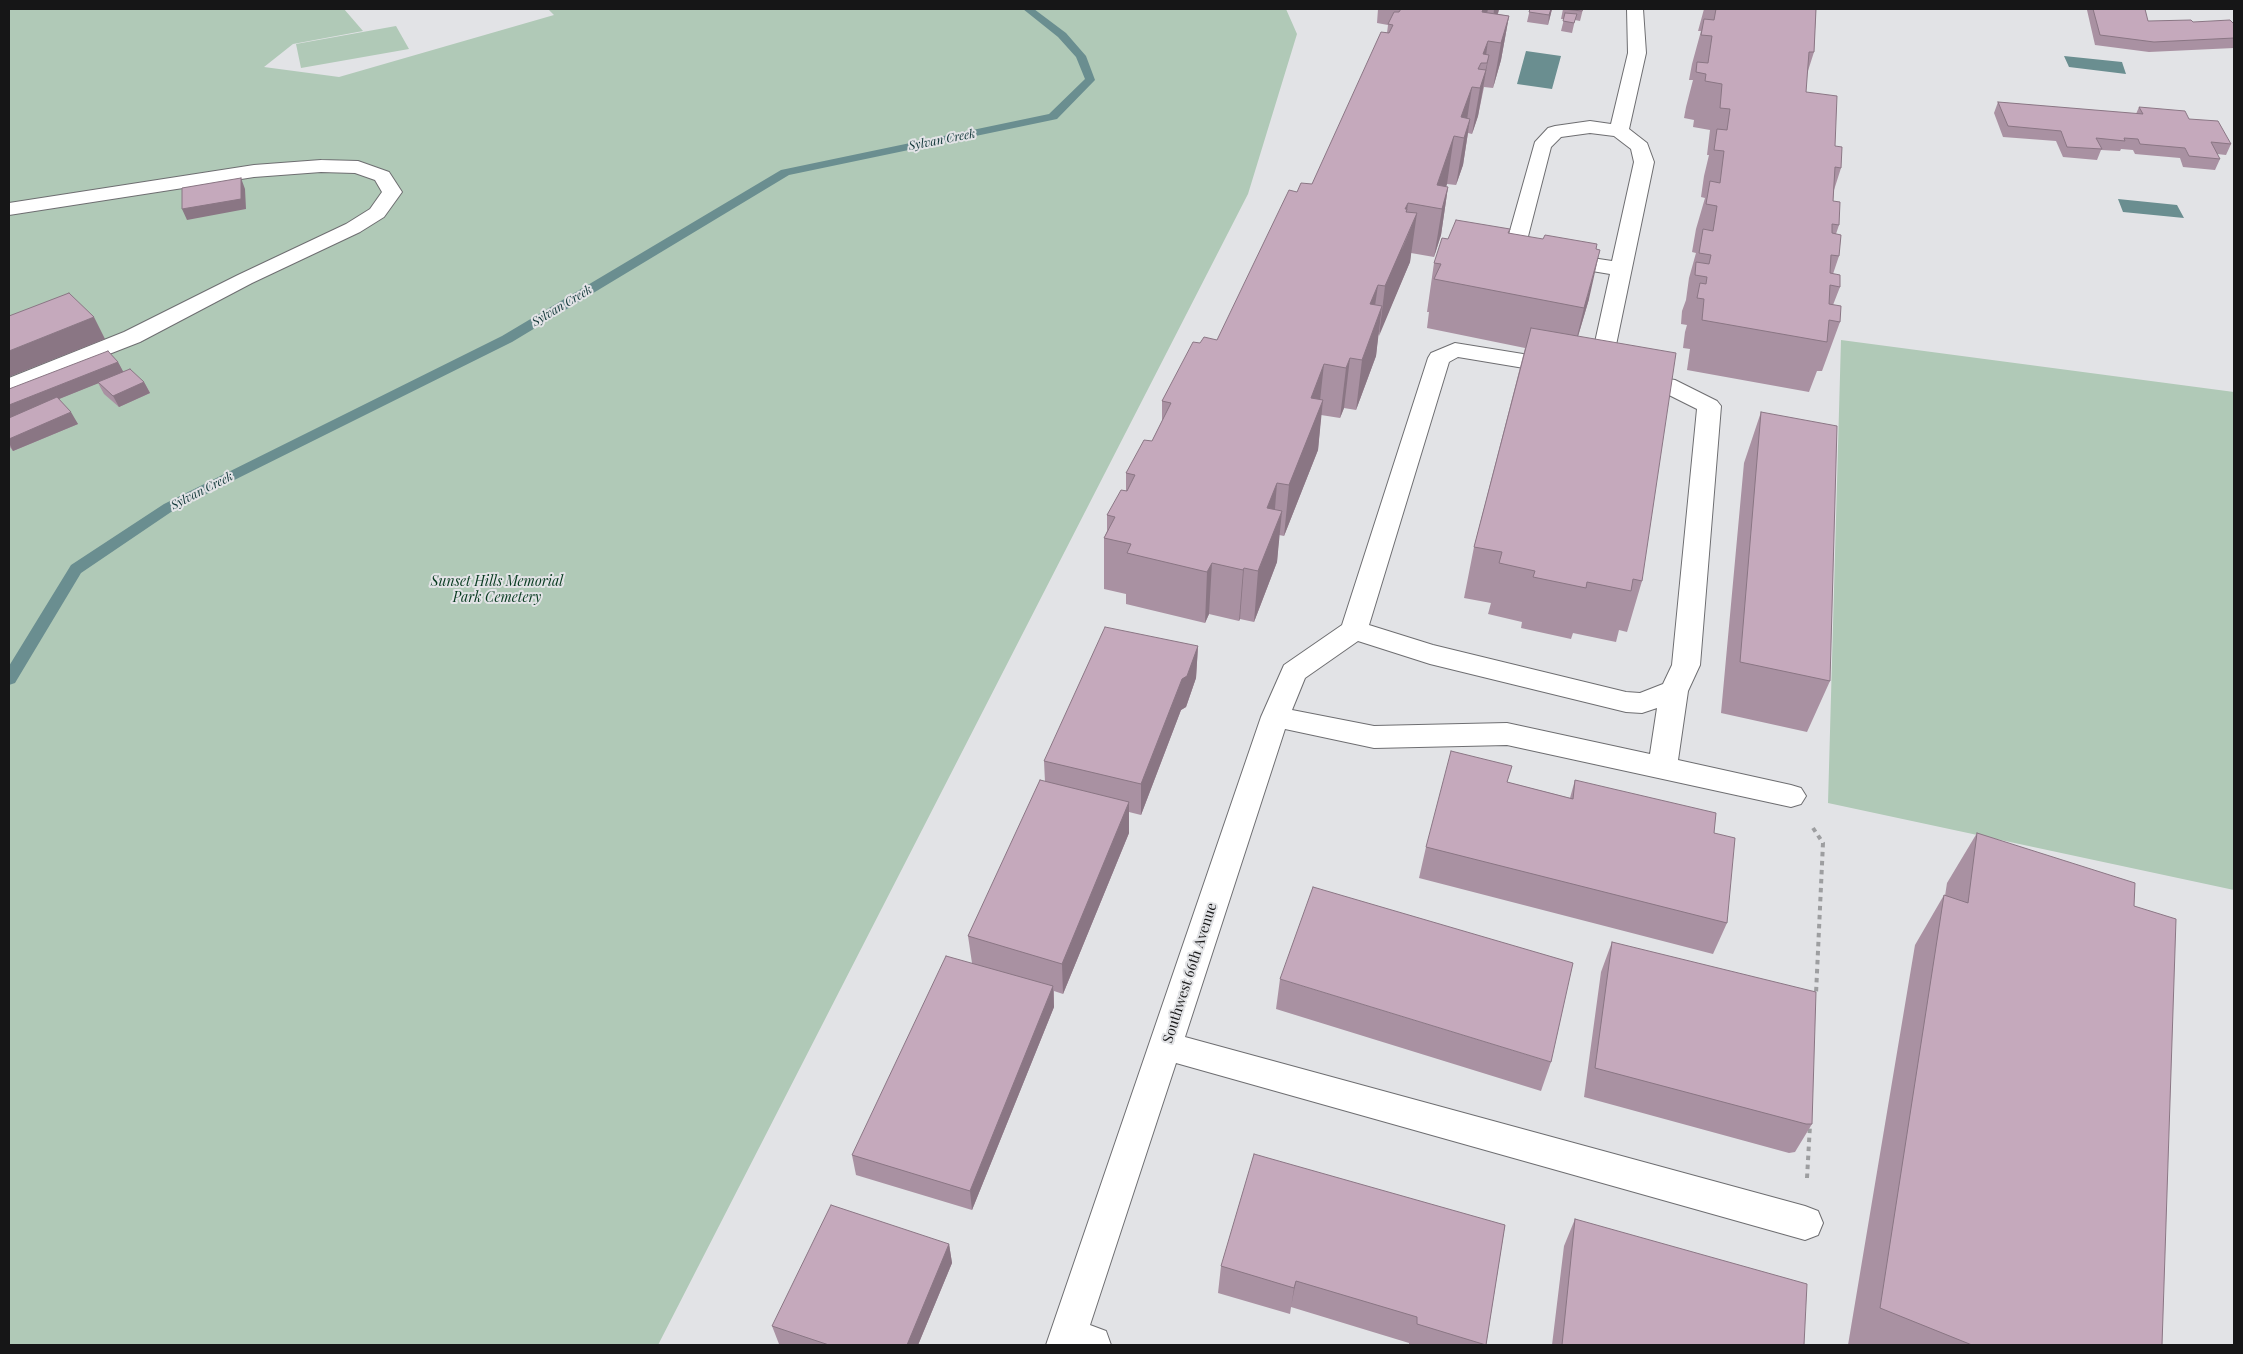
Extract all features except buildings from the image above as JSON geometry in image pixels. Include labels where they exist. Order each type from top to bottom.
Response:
[{"type":"street","points":[[1618,131],[1637,53],[1635,9]]},
{"type":"street","points":[[1600,374],[1622,269],[1644,162],[1640,147],[1618,131],[1590,127],[1555,132],[1542,146],[1514,252],[1622,269]]},
{"type":"street","points":[[9,209],[254,171],[321,166],[358,167],[382,176],[392,192],[377,213],[353,228],[245,279],[132,337],[9,386]]},
{"type":"street","points":[[1662,768],[1674,691],[1686,665],[1709,406],[1666,385],[1456,350],[1439,358],[1354,630],[1430,654],[1626,702],[1642,703],[1674,691]]},
{"type":"street","name":"Southwest 66th Avenue","points":[[1075,1343],[1166,1046],[1275,717],[1294,672],[1354,630]]},
{"type":"street","points":[[1275,717],[1374,737],[1507,734],[1792,796]]},
{"type":"street","points":[[1166,1046],[1805,1223]]},
{"type":"path","points":[[1792,796],[1823,843],[1815,997]]},
{"type":"path","points":[[1805,1223],[1810,1115]]},
{"type":"green space","name":"Sunset Hills Memorial Park Cemetery","points":[[9,9],[344,9],[363,31],[293,44],[264,67],[339,77],[554,15],[548,9],[1286,9],[1297,34],[1248,194],[658,1345],[9,1345]]},
{"type":"green space","points":[[396,26],[409,49],[301,68],[296,44]]},
{"type":"green space","points":[[1841,340],[2234,392],[2234,890],[1828,803]]},
{"type":"water","points":[[1526,51],[1561,56],[1552,89],[1517,84]]},
{"type":"water","points":[[2064,56],[2122,62],[2126,74],[2069,67]]},
{"type":"water","points":[[2118,199],[2177,205],[2184,218],[2123,212]]},
{"type":"waterway","name":"Sylvan Creek","points":[[9,679],[76,569],[169,507],[507,339],[785,172],[1053,117],[1090,80],[1081,56],[1062,35],[1028,9]]}]
